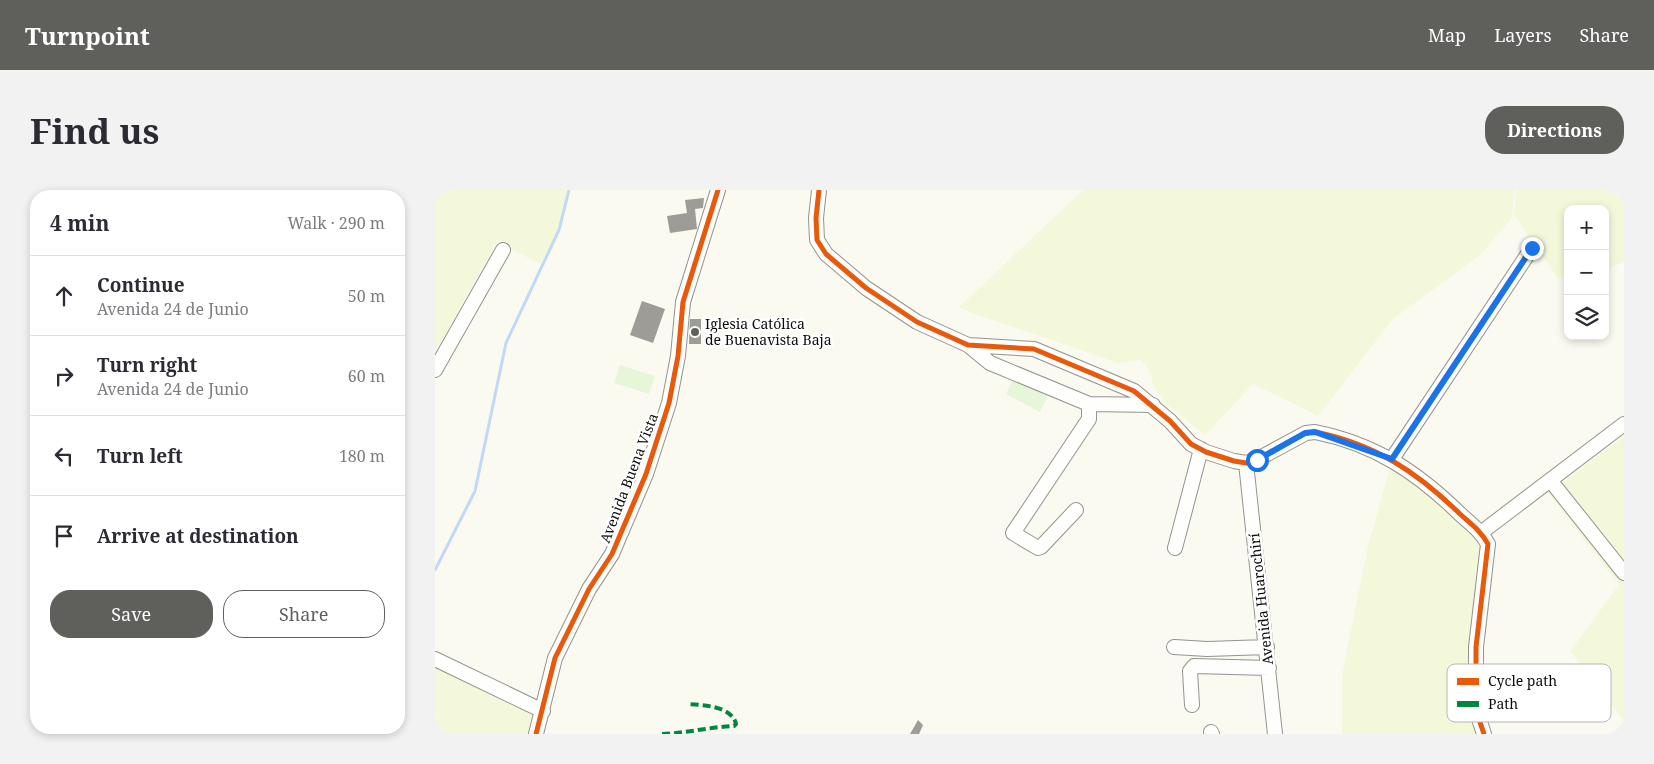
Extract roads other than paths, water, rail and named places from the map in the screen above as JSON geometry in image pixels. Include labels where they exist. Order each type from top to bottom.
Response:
[{"type":"street","name":"Avenida Buena Vista","points":[[535,734],[543,711],[555,658],[585,597],[612,554],[646,474],[669,403],[678,356],[683,302],[718,190]]},
{"type":"street","points":[[819,190],[816,218],[817,240],[826,254],[866,288],[917,322],[968,345],[990,363],[1089,404],[1153,405]]},
{"type":"street","points":[[1392,459],[1532,248]]},
{"type":"street","points":[[435,370],[503,250]]},
{"type":"street","points":[[968,345],[1034,349],[1134,391],[1153,405],[1191,444],[1246,463],[1257,460],[1305,433],[1315,432],[1392,459],[1433,487],[1481,532],[1489,544],[1476,647],[1476,664]]},
{"type":"street","points":[[1077,510],[1041,547],[1038,548],[1013,533],[1089,419],[1089,404]]},
{"type":"street","points":[[1481,532],[1624,424]]},
{"type":"street","points":[[1175,548],[1201,449]]},
{"type":"street","name":"Avenida Huarochirí","points":[[1246,463],[1275,734]]},
{"type":"street","points":[[1550,480],[1624,573]]},
{"type":"street","points":[[1174,647],[1207,649],[1267,647]]},
{"type":"street","points":[[435,659],[543,711]]},
{"type":"street","points":[[1191,705],[1191,671],[1195,666],[1269,668]]},
{"type":"street","points":[[1480,722],[1484,734]]},
{"type":"waterway","points":[[435,570],[475,491],[506,343],[559,230],[569,190]]},
{"type":"place","name":"Iglesia Católica de Buenavista Baja","points":[[695,332]]}]
